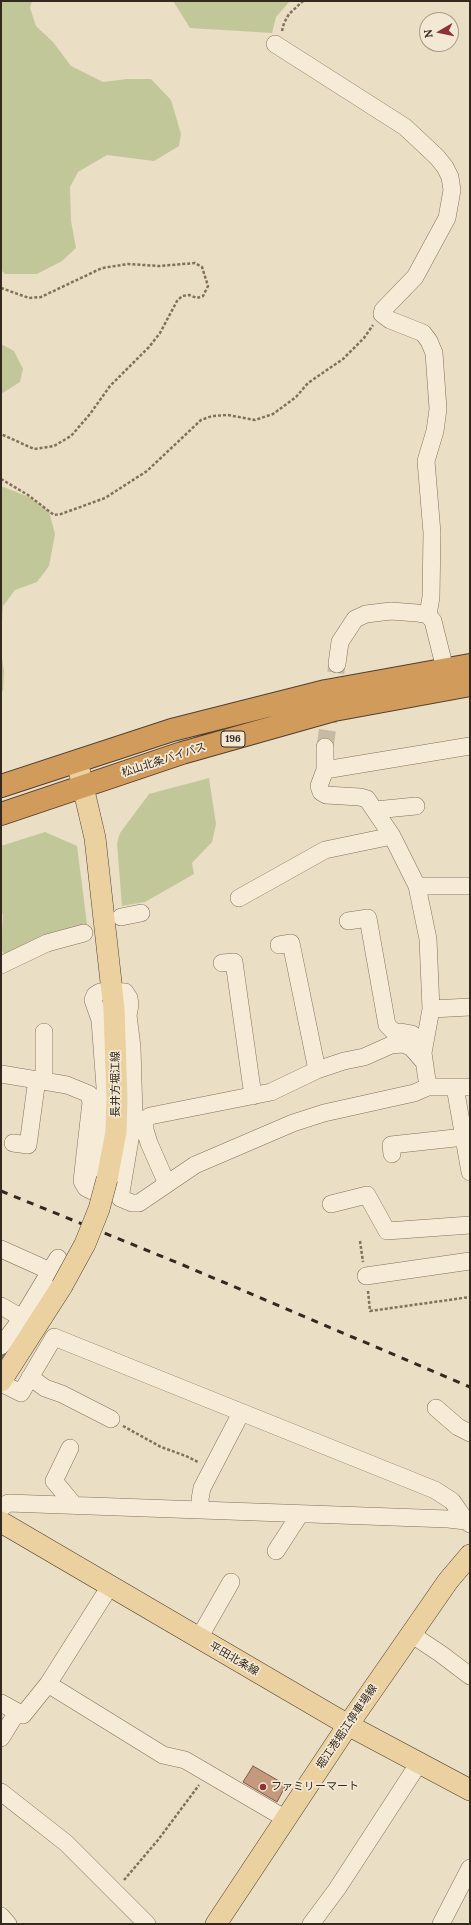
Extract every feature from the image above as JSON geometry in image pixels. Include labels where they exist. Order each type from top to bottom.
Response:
[{"type":"highway","name":"196","points":[[1,786],[172,730],[326,691],[470,665]]},
{"type":"highway","name":"松山北条バイパス","points":[[1,814],[182,753],[334,710],[470,685]]},
{"type":"main road","name":"長井方堀江線","points":[[1,1382],[56,1272],[88,1237],[99,1209],[100,1185],[116,1132],[118,1099],[112,991],[95,838],[77,761]]},
{"type":"main road","name":"平田北条線","points":[[1,1522],[348,1725],[470,1790]]},
{"type":"main road","name":"堀江港堀江停車場線","points":[[216,1924],[348,1725],[448,1581],[470,1555]]},
{"type":"street","points":[[280,47],[405,127],[437,157],[445,167],[450,177],[452,190],[447,218],[415,276],[385,307],[382,314],[390,320],[423,333],[429,341],[434,353],[438,409],[435,431],[426,461],[432,532],[432,597],[428,615]]},
{"type":"street","points":[[337,664],[340,642],[355,619],[366,614],[391,611],[428,615],[434,621],[445,669]]},
{"type":"street","points":[[325,770],[470,746]]},
{"type":"street","points":[[325,747],[325,770],[319,786],[321,792],[326,796],[360,797],[367,799],[392,836],[417,886],[428,939],[431,1009],[424,1054],[428,1087]]},
{"type":"street","points":[[375,810],[416,806]]},
{"type":"street","points":[[239,897],[325,850],[392,836]]},
{"type":"street","points":[[417,886],[470,886]]},
{"type":"street","points":[[121,917],[141,913]]},
{"type":"street","points":[[348,921],[368,918],[387,1025],[395,1033],[401,1032],[412,1034],[424,1054]]},
{"type":"street","points":[[1,965],[47,943],[84,933]]},
{"type":"street","points":[[279,945],[291,943],[317,1070]]},
{"type":"street","points":[[222,963],[234,962],[253,1096]]},
{"type":"street","points":[[112,991],[125,992],[129,998],[128,1015],[132,1047],[134,1116],[120,1198]]},
{"type":"street","points":[[431,1009],[470,1007]]},
{"type":"street","points":[[13,1143],[28,1145],[40,1079],[44,1032]]},
{"type":"street","points":[[167,1184],[148,1143],[145,1130],[145,1120],[150,1116],[271,1092],[317,1070],[364,1056],[391,1045],[403,1044],[424,1054]]},
{"type":"street","points":[[1,1074],[40,1079],[67,1085],[89,1094],[91,1102],[82,1181],[86,1188],[100,1185],[120,1198],[132,1203],[139,1203],[195,1165],[293,1123],[324,1114],[414,1093],[428,1087],[463,1087],[464,1137],[470,1172]]},
{"type":"street","points":[[392,1154],[391,1145],[464,1137]]},
{"type":"street","points":[[331,1204],[366,1195],[387,1231],[470,1225]]},
{"type":"street","points":[[1,1249],[56,1272],[1,1346]]},
{"type":"street","points":[[366,1276],[470,1261]]},
{"type":"street","points":[[1,1306],[22,1318]]},
{"type":"street","points":[[1,1382],[21,1393],[54,1337],[435,1490],[452,1501],[468,1522]]},
{"type":"street","points":[[30,1377],[45,1388],[62,1394],[111,1419]]},
{"type":"street","points":[[436,1408],[458,1427],[470,1433]]},
{"type":"street","points":[[201,1510],[200,1499],[202,1488],[241,1413]]},
{"type":"street","points":[[70,1448],[54,1481],[75,1506]]},
{"type":"street","points":[[1,1508],[8,1503],[468,1522]]},
{"type":"street","points":[[276,1551],[300,1514]]},
{"type":"street","points":[[199,1638],[231,1582]]},
{"type":"street","points":[[1,1703],[23,1715],[48,1684],[110,1586]]},
{"type":"street","points":[[411,1634],[470,1676]]},
{"type":"street","points":[[48,1684],[163,1755],[185,1760],[209,1772],[286,1819]]},
{"type":"street","points":[[1,1738],[17,1712]]},
{"type":"street","points":[[311,1924],[337,1889],[419,1763]]},
{"type":"street","points":[[1,1792],[66,1843],[148,1924]]},
{"type":"street","points":[[441,1924],[470,1868]]},
{"type":"street","points":[[1,1916],[8,1924]]},
{"type":"path","points":[[280,47],[284,23],[289,14],[303,1]]},
{"type":"path","points":[[1,288],[29,298],[41,297],[102,268],[128,264],[159,266],[195,263],[202,267],[208,286],[203,296],[197,298],[188,295],[182,296],[177,301],[160,333],[150,347],[110,386],[90,414],[71,436],[54,446],[34,449],[1,434]]},
{"type":"path","points":[[1,479],[28,495],[54,515],[61,514],[105,498],[147,471],[201,420],[212,416],[228,415],[255,420],[273,414],[296,396],[308,383],[343,359],[364,338],[382,314]]},
{"type":"path","points":[[360,1241],[370,1311],[470,1297]]},
{"type":"path","points":[[111,1419],[160,1447],[186,1456],[212,1470]]},
{"type":"path","points":[[114,1891],[158,1840],[209,1772]]},
{"type":"green space","points":[[1,1],[32,1],[30,8],[36,26],[53,42],[71,66],[103,82],[127,79],[151,79],[171,100],[181,134],[179,146],[154,161],[107,155],[78,172],[70,187],[71,221],[76,248],[62,261],[37,274],[5,274],[1,270]]},
{"type":"green space","points":[[173,1],[290,1],[276,17],[272,33],[190,28]]},
{"type":"green space","points":[[1,344],[14,351],[23,369],[20,382],[1,394]]},
{"type":"green space","points":[[1,486],[29,497],[49,511],[55,534],[49,566],[37,582],[15,590],[3,606],[1,634]]},
{"type":"green space","points":[[1,652],[4,671],[3,691],[1,692]]},
{"type":"green space","points":[[209,778],[216,824],[212,842],[192,863],[194,874],[145,902],[122,906],[117,843],[120,833],[149,794]]},
{"type":"green space","points":[[45,832],[77,846],[87,924],[6,957],[1,949],[3,915],[1,911],[1,846]]},
{"type":"building","name":"ファミリーマート","points":[[253,1766],[286,1785],[277,1802],[243,1782]]},
{"type":"waterway","points":[[1,1357],[7,1349]]},
{"type":"tunnel","points":[[325,747],[337,664]]},
{"type":"railway","points":[[1,1191],[183,1265],[470,1387]]},
{"type":"place","name":"ファミリーマート","points":[[263,1787]]}]
